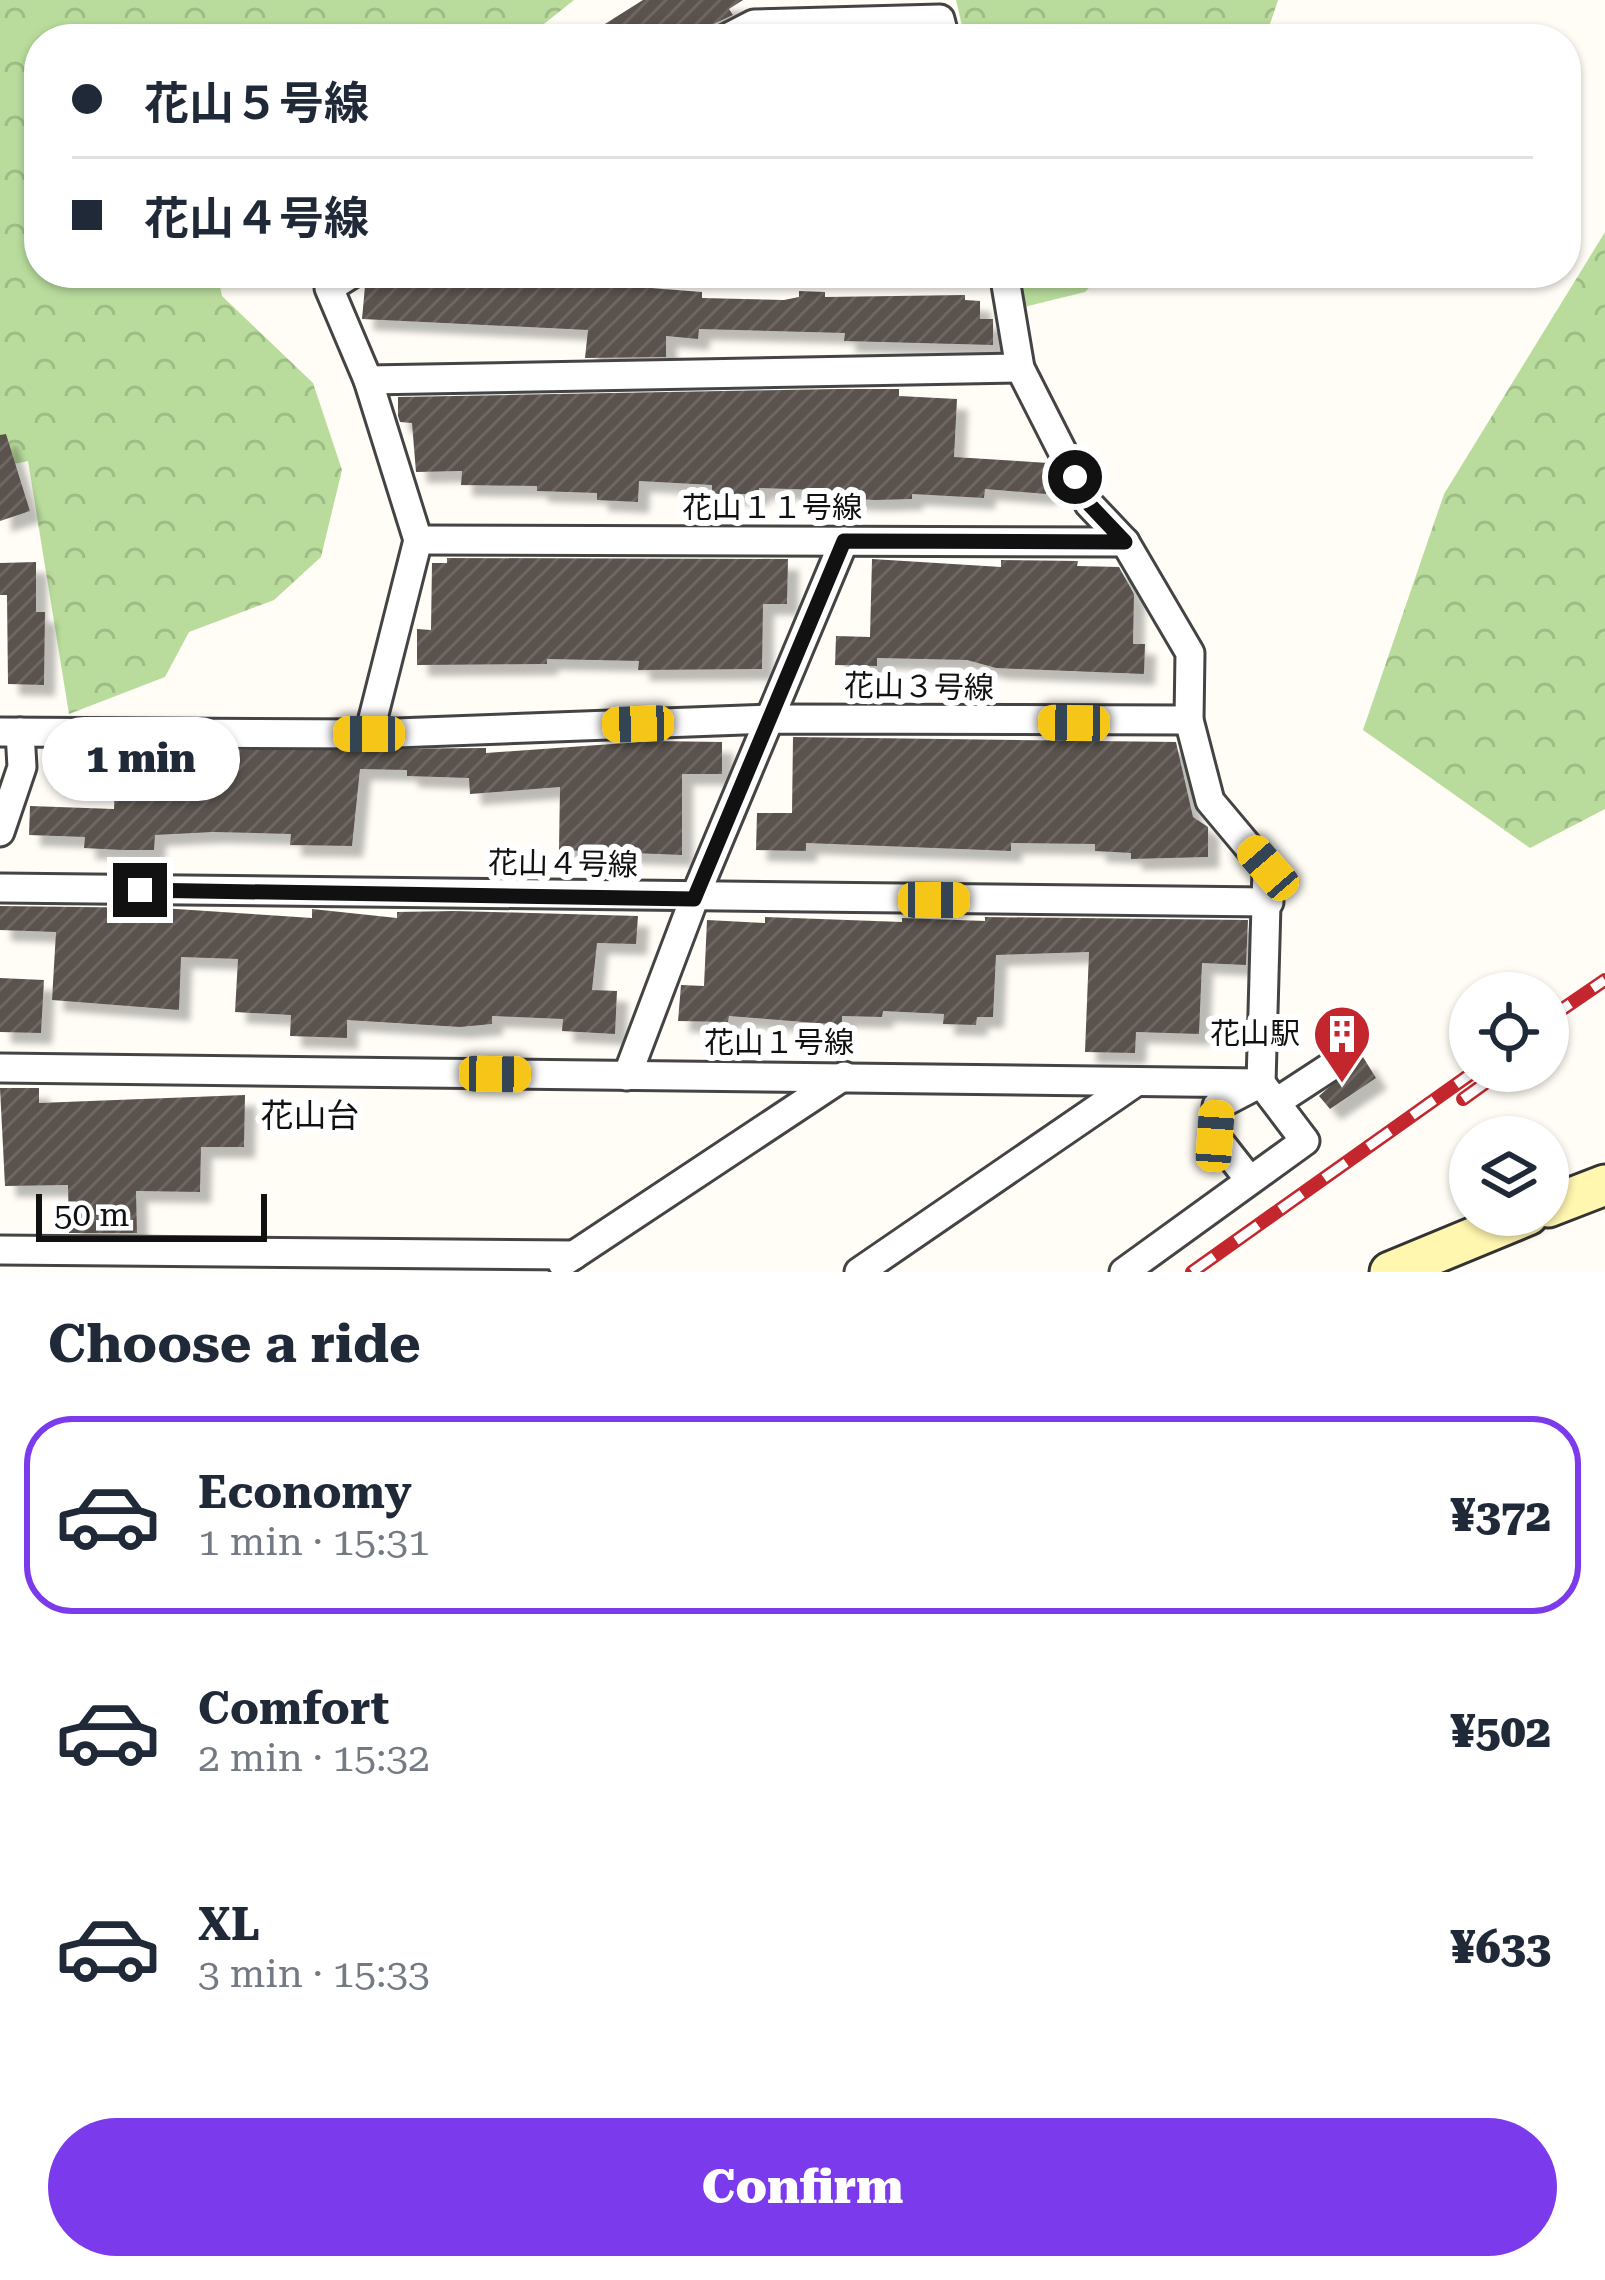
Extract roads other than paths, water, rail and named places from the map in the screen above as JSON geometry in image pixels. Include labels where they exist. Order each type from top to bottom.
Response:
[{"type":"street","points":[[754,24],[940,19],[941,24]]},
{"type":"street","points":[[329,288],[368,380],[418,540],[369,734]]},
{"type":"street","points":[[1007,288],[1020,368],[1089,504],[1125,542],[1190,653],[1189,720],[1210,801],[1268,868],[1269,1092],[1305,1141],[1124,1272]]},
{"type":"street","points":[[368,380],[1020,368]]},
{"type":"street","name":"花山１１号線","points":[[418,540],[1125,542]]},
{"type":"street","points":[[628,1076],[694,899],[844,541]]},
{"type":"street","name":"花山３号線","points":[[10,732],[369,734],[772,718],[1189,720]]},
{"type":"street","points":[[0,832],[22,767],[10,732]]},
{"type":"street","name":"花山４号線","points":[[0,888],[1269,902]]},
{"type":"street","points":[[1248,1178],[1215,1136],[1217,1106],[1269,1092],[1330,1067]]},
{"type":"street","name":"花山１号線","points":[[0,1068],[844,1076],[1136,1082],[1269,1092]]},
{"type":"street","points":[[550,1272],[844,1076]]},
{"type":"street","points":[[859,1272],[1136,1082]]},
{"type":"street","points":[[1569,1199],[1605,1185]]},
{"type":"street","points":[[1390,1272],[1477,1236]]},
{"type":"street","points":[[11,1272],[0,1250],[574,1255]]},
{"type":"railway","points":[[1569,1005],[1605,980]]},
{"type":"railway","points":[[1192,1272],[1449,1089]]},
{"type":"railway","points":[[1463,1099],[1473,1092]]},
{"type":"place","name":"花山駅","points":[[1342,1085]]},
{"type":"district","name":"花山台","points":[[310,1115]]}]
